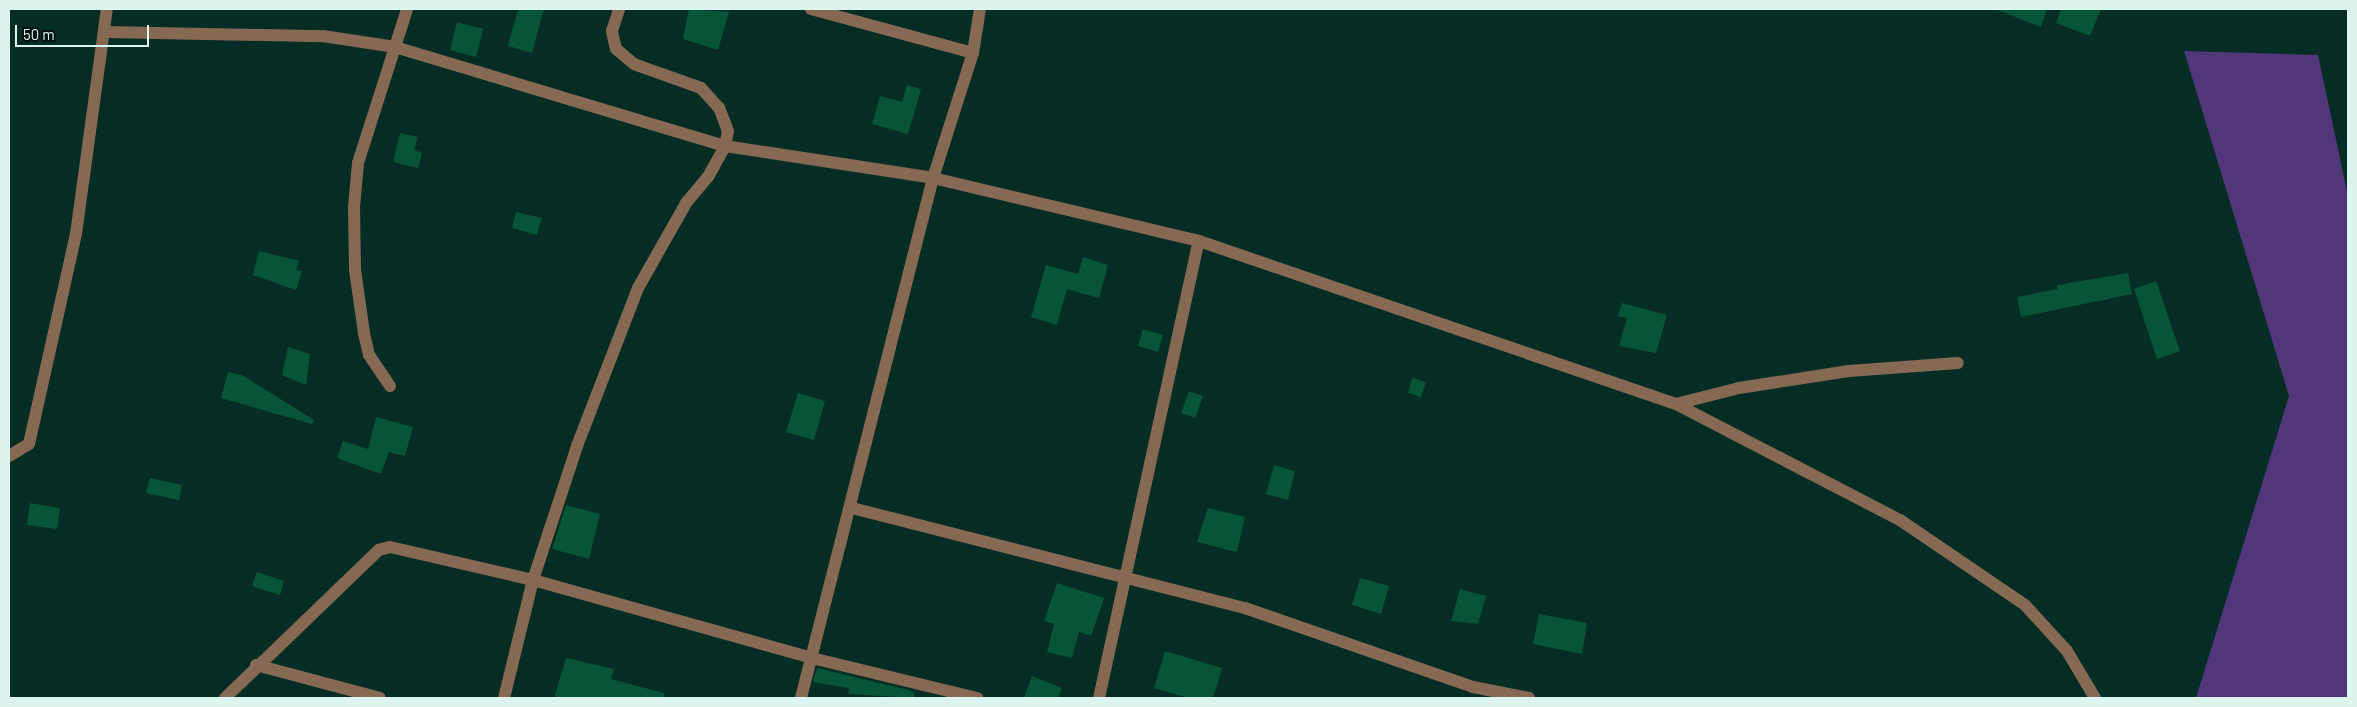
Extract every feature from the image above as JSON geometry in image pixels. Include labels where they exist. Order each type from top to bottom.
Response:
[{"type":"street","points":[[9,456],[29,444],[76,234],[107,9]]},
{"type":"street","points":[[390,386],[369,355],[364,333],[355,270],[354,206],[358,163],[407,9]]},
{"type":"street","points":[[504,698],[533,580],[576,446],[638,288],[653,256],[686,203],[708,177],[725,146],[728,131],[719,108],[701,88],[634,64],[616,49],[612,31],[619,9]]},
{"type":"street","points":[[811,9],[973,54]]},
{"type":"street","points":[[801,698],[852,508],[934,178],[973,54],[980,9]]},
{"type":"street","points":[[104,32],[323,36],[395,47],[725,146],[934,178],[1199,241],[1676,404],[1900,520],[2025,604],[2066,651],[2095,698]]},
{"type":"street","points":[[1099,698],[1199,241]]},
{"type":"street","points":[[1676,404],[1739,388],[1849,371],[1958,363]]},
{"type":"street","points":[[852,508],[1245,608],[1473,687],[1529,698]]},
{"type":"street","points":[[226,698],[256,665],[379,550],[404,548],[533,580],[812,658],[977,698]]},
{"type":"street","points":[[256,665],[380,698]]},
{"type":"shaded area","points":[[2184,51],[2318,55],[2348,196],[2348,698],[2196,698],[2289,396]]},
{"type":"building","points":[[518,9],[544,9],[532,53],[508,46]]},
{"type":"building","points":[[689,9],[729,12],[718,50],[683,39]]},
{"type":"building","points":[[1995,9],[2047,9],[2041,27]]},
{"type":"building","points":[[2061,9],[2101,9],[2090,36],[2056,23]]},
{"type":"building","points":[[457,22],[483,29],[476,57],[450,50]]},
{"type":"building","points":[[907,85],[921,89],[908,134],[872,124],[880,96],[902,102]]},
{"type":"building","points":[[400,133],[418,137],[414,150],[422,153],[418,168],[393,162]]},
{"type":"building","points":[[516,212],[542,218],[537,235],[512,228]]},
{"type":"building","points":[[259,251],[299,261],[296,270],[302,271],[296,290],[253,275]]},
{"type":"building","points":[[1083,257],[1108,265],[1099,298],[1067,289],[1057,325],[1031,317],[1046,265],[1078,274]]},
{"type":"building","points":[[2128,273],[2132,294],[2021,317],[2017,297],[2058,289],[2057,285]]},
{"type":"building","points":[[2156,281],[2180,351],[2157,359],[2134,289]]},
{"type":"building","points":[[1622,303],[1667,315],[1656,353],[1619,346],[1627,318],[1618,316]]},
{"type":"building","points":[[1143,329],[1163,335],[1158,352],[1138,346]]},
{"type":"building","points":[[288,347],[310,354],[306,385],[282,375]]},
{"type":"building","points":[[228,372],[242,375],[314,420],[312,424],[221,398]]},
{"type":"building","points":[[1412,378],[1426,382],[1421,397],[1408,393]]},
{"type":"building","points":[[1189,391],[1203,396],[1195,418],[1181,413]]},
{"type":"building","points":[[798,393],[825,401],[814,440],[786,432]]},
{"type":"building","points":[[376,417],[413,427],[405,456],[389,452],[381,474],[337,458],[343,441],[368,449]]},
{"type":"building","points":[[1274,465],[1295,471],[1288,500],[1266,494]]},
{"type":"building","points":[[150,478],[182,485],[179,500],[146,493]]},
{"type":"building","points":[[30,503],[60,508],[57,529],[27,525]]},
{"type":"building","points":[[566,505],[600,514],[589,559],[552,549]]},
{"type":"building","points":[[1208,508],[1245,517],[1237,552],[1197,542]]},
{"type":"building","points":[[257,572],[284,581],[280,595],[252,586]]},
{"type":"building","points":[[1360,578],[1389,586],[1381,614],[1352,605]]},
{"type":"building","points":[[1057,583],[1104,598],[1091,636],[1079,632],[1072,658],[1047,652],[1054,624],[1044,621]]},
{"type":"building","points":[[1460,589],[1486,596],[1478,624],[1451,621]]},
{"type":"building","points":[[1539,614],[1587,623],[1582,654],[1533,644]]},
{"type":"building","points":[[1165,651],[1222,668],[1213,698],[1188,698],[1154,688]]},
{"type":"building","points":[[566,658],[614,669],[611,679],[664,693],[664,698],[554,698]]},
{"type":"building","points":[[817,668],[909,690],[914,693],[914,698],[848,694],[849,688],[813,682]]},
{"type":"building","points":[[1032,676],[1062,688],[1058,698],[1024,698]]}]
